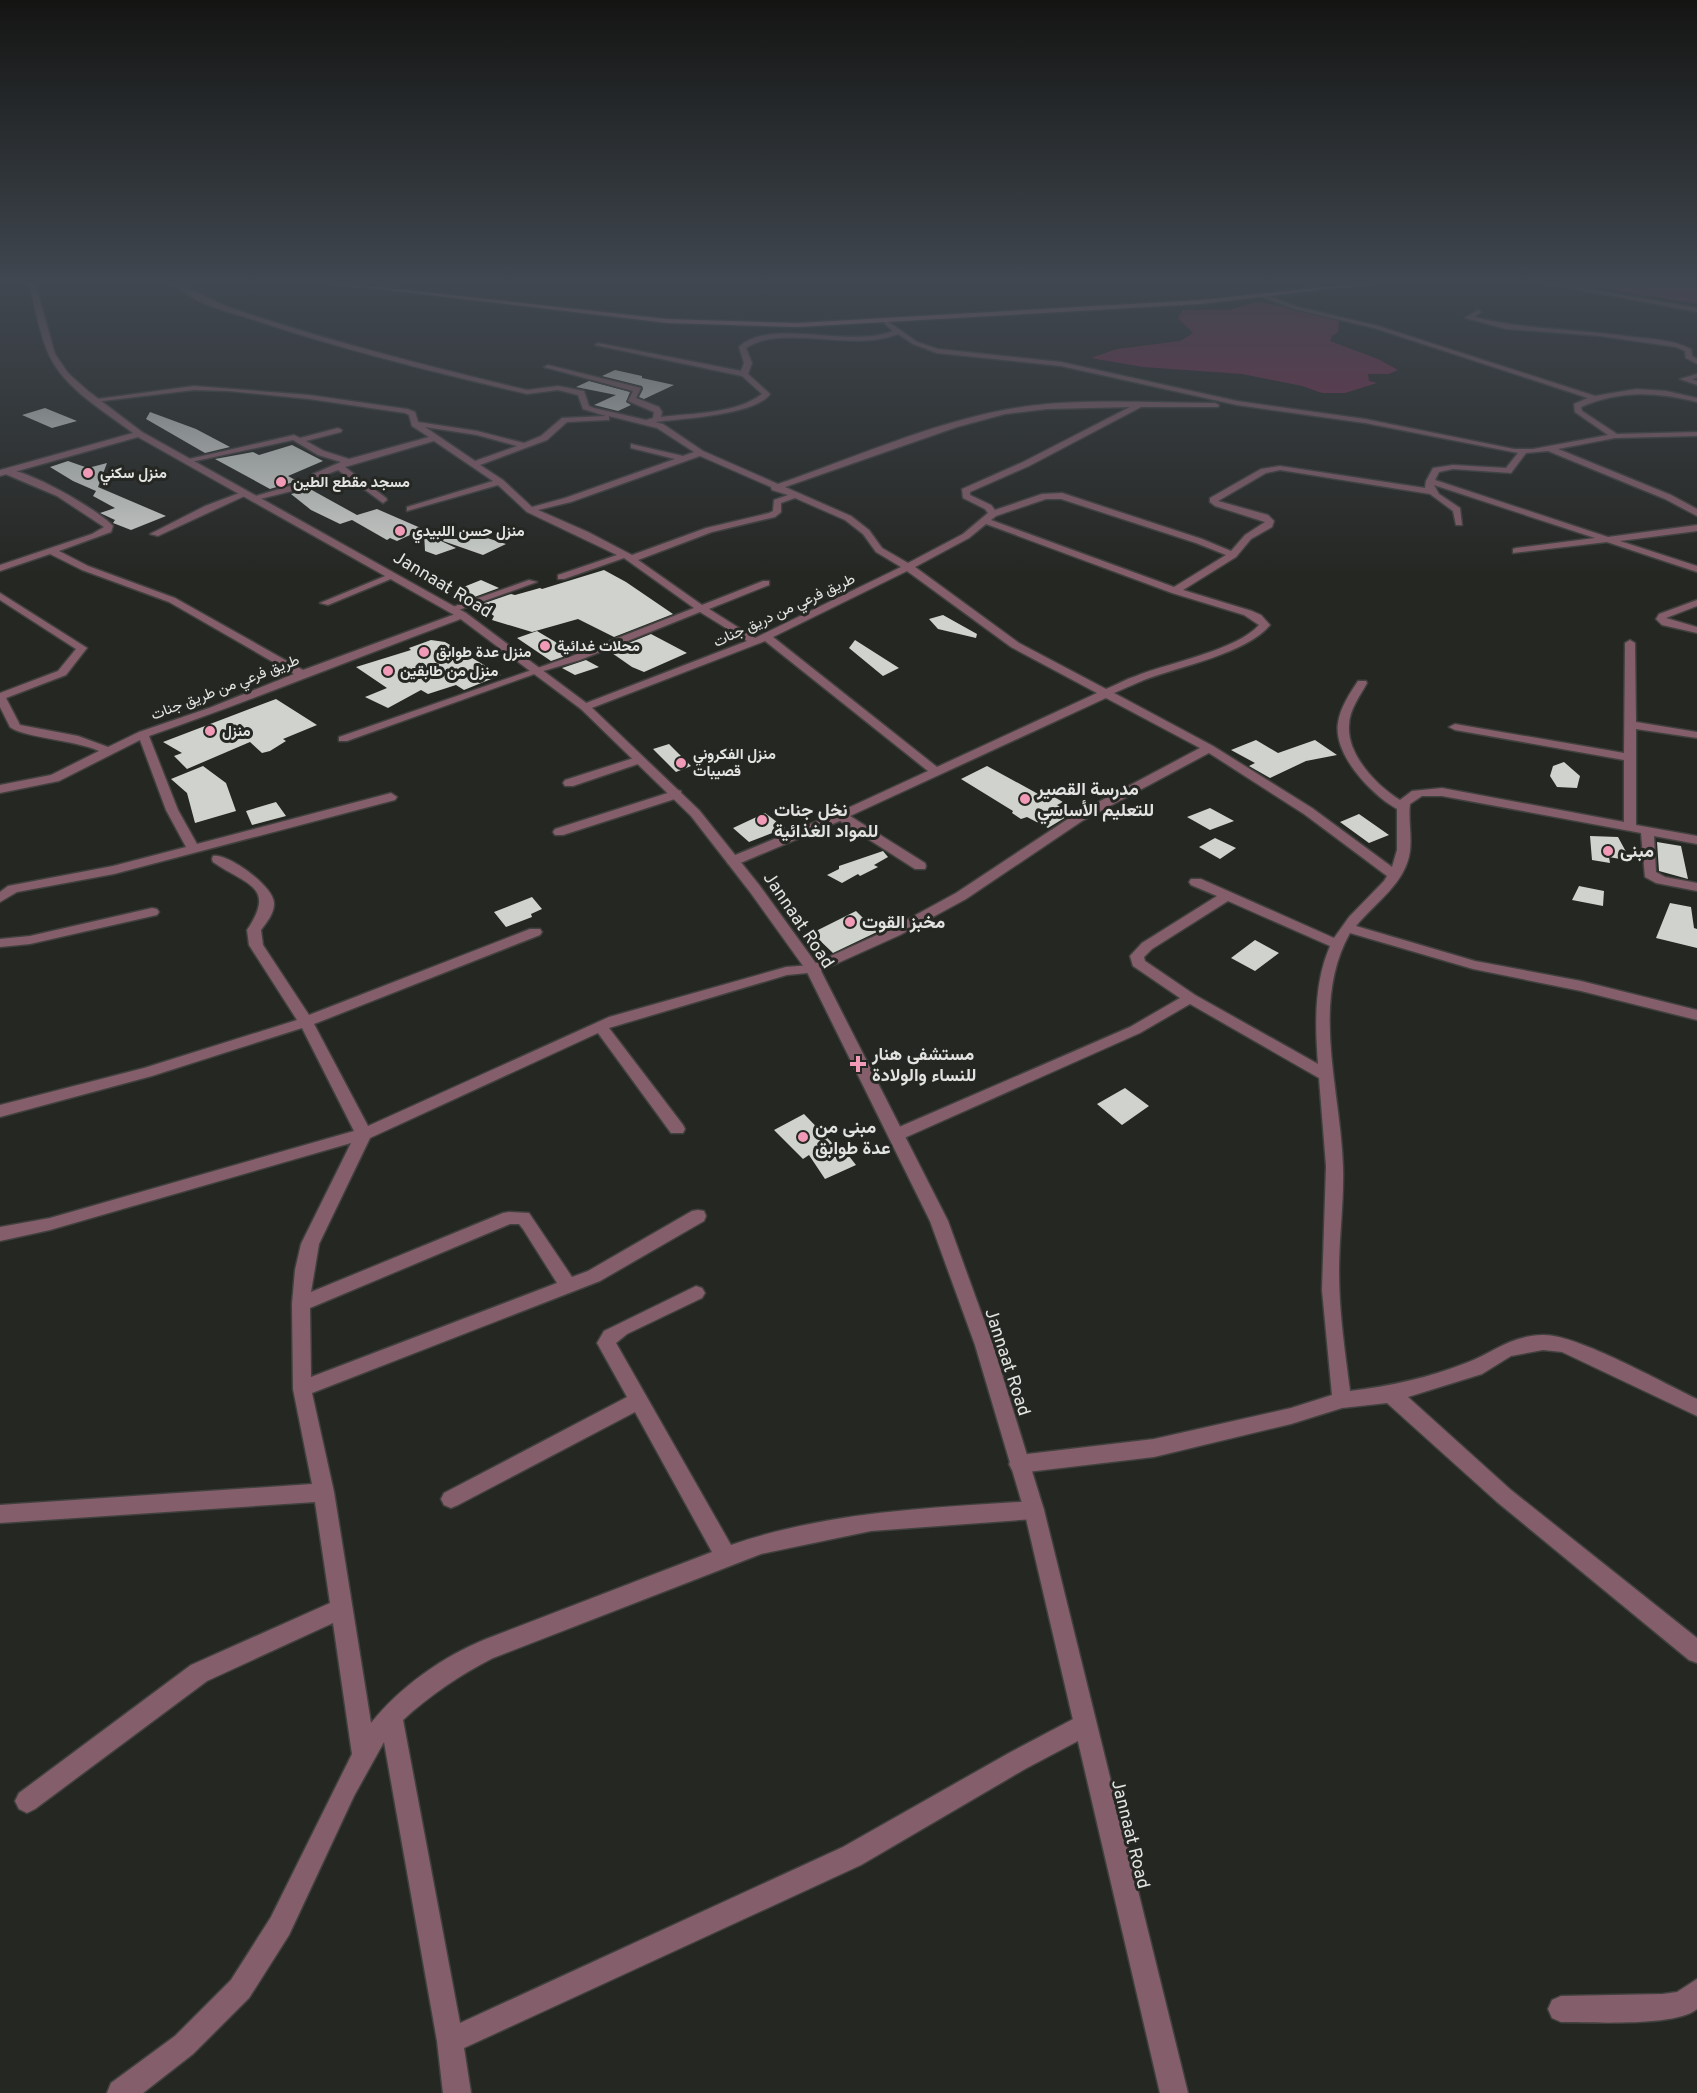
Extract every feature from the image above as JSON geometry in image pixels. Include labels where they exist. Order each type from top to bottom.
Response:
[{"type":"street","name":"Jannaat Road","points":[[74,381],[94,400],[153,442],[457,612],[585,707],[695,813],[813,969],[939,1221],[984,1345],[1034,1510],[1174,2093]]},
{"type":"street","points":[[481,381],[527,392],[558,388],[578,392],[582,394],[583,400],[591,410],[647,422],[668,430],[700,453],[775,488],[848,518],[866,532],[879,550],[910,568],[1015,645],[1209,748],[1308,811],[1395,875]]},
{"type":"street","points":[[602,381],[638,390],[631,399],[656,409],[657,420]]},
{"type":"street","points":[[647,422],[719,411],[764,398],[766,394],[764,390],[750,381]]},
{"type":"street","points":[[1136,381],[1237,403],[1372,422],[1523,452],[1615,436],[1697,434]]},
{"type":"street","points":[[1541,381],[1594,398]]},
{"type":"street","points":[[94,400],[194,388],[228,389],[400,409],[412,414],[415,424],[500,482],[530,510],[628,557],[703,610],[761,640],[937,773]]},
{"type":"street","points":[[1615,436],[1576,410],[1577,406],[1594,398],[1644,390],[1697,400]]},
{"type":"street","points":[[775,488],[978,417],[1023,409],[1237,403]]},
{"type":"street","points":[[733,861],[842,816],[1157,670],[1222,650],[1256,635],[1265,625],[1257,617],[1248,613],[1175,591],[989,518],[988,507],[970,499],[964,493],[1026,465],[1140,405]]},
{"type":"street","points":[[472,465],[551,434],[556,426],[565,420],[601,420],[615,416]]},
{"type":"street","points":[[415,424],[477,433],[524,445]]},
{"type":"street","points":[[105,442],[118,431],[132,429]]},
{"type":"street","points":[[3,472],[105,442],[132,429]]},
{"type":"street","points":[[300,441],[307,437],[338,430]]},
{"type":"street","points":[[1670,434],[1697,444]]},
{"type":"street","points":[[189,461],[294,437],[321,453],[349,462]]},
{"type":"street","points":[[155,534],[208,508],[309,484],[314,482],[316,476],[349,462],[435,438]]},
{"type":"street","points":[[105,442],[153,442]]},
{"type":"street","points":[[634,446],[683,459]]},
{"type":"street","points":[[1549,448],[1668,496],[1697,513]]},
{"type":"street","points":[[1431,492],[1430,481],[1436,470],[1442,468],[1508,471],[1523,452]]},
{"type":"street","points":[[530,510],[568,500],[700,453]]},
{"type":"street","points":[[339,466],[383,500]]},
{"type":"street","points":[[1175,591],[1233,555],[1248,537],[1269,525],[1270,521],[1265,517],[1218,504],[1214,500],[1269,470],[1295,469],[1431,492],[1456,510],[1459,523]]},
{"type":"street","points":[[0,579],[2,567],[95,536],[108,530],[109,526],[98,516],[44,486],[3,472]]},
{"type":"street","points":[[1430,481],[1697,569]]},
{"type":"street","points":[[410,509],[500,482]]},
{"type":"street","points":[[561,577],[709,530],[772,515],[777,512],[779,499],[794,495]]},
{"type":"street","name":"طريق فرعي من دريق جنات","points":[[585,707],[761,640],[910,568],[958,541],[989,518],[1045,496],[1062,496],[1199,541],[1233,555]]},
{"type":"street","points":[[1516,551],[1697,528]]},
{"type":"street","points":[[51,552],[85,568],[172,600],[302,674]]},
{"type":"street","points":[[325,603],[393,576]]},
{"type":"street","name":"طريق فرعي من طريق جنات","points":[[0,789],[55,778],[143,734],[223,706],[532,582]]},
{"type":"street","points":[[343,739],[576,658],[703,610],[766,583]]},
{"type":"street","points":[[0,596],[82,648],[62,673],[0,696],[16,727],[42,734],[74,738],[107,751]]},
{"type":"street","points":[[1697,603],[1661,617],[1666,623],[1697,630]]},
{"type":"street","points":[[1630,643],[1630,829]]},
{"type":"street","points":[[1362,683],[1342,726],[1343,741],[1381,794],[1403,807]]},
{"type":"street","points":[[1630,724],[1697,735]]},
{"type":"street","points":[[1455,728],[1630,758]]},
{"type":"street","points":[[143,734],[172,810],[193,849]]},
{"type":"street","points":[[0,1234],[50,1224],[364,1134],[600,1026],[775,974],[813,969],[895,932],[962,896],[1078,818],[1209,748]]},
{"type":"street","points":[[569,783],[640,760]]},
{"type":"street","points":[[1342,1400],[1333,1327],[1330,1236],[1334,1152],[1324,1006],[1329,967],[1338,944],[1347,928],[1395,875],[1405,845],[1403,807],[1406,800],[1414,795],[1442,792],[1697,840]]},
{"type":"street","points":[[559,832],[676,794]]},
{"type":"street","points":[[0,898],[13,890],[114,870],[390,797]]},
{"type":"street","points":[[842,816],[920,866]]},
{"type":"street","points":[[1647,832],[1650,874],[1661,880],[1697,887]]},
{"type":"street","points":[[218,859],[260,886],[266,896],[269,907],[266,915],[254,930],[253,938],[306,1022],[364,1134]]},
{"type":"street","points":[[1196,882],[1338,944]]},
{"type":"street","points":[[1226,896],[1146,946],[1137,956],[1138,963],[1190,998],[1327,1076]]},
{"type":"street","points":[[0,944],[30,940],[152,912]]},
{"type":"street","points":[[1347,928],[1473,965],[1581,986],[1697,1015]]},
{"type":"street","points":[[0,1111],[147,1072],[306,1022],[535,932]]},
{"type":"street","points":[[896,1135],[1135,1030],[1190,998]]},
{"type":"street","points":[[600,1026],[677,1129]]},
{"type":"street","points":[[364,1134],[310,1244],[301,1304],[302,1389],[324,1491],[364,1755]]},
{"type":"street","points":[[302,1389],[594,1276],[698,1216]]},
{"type":"street","points":[[301,1304],[509,1218],[522,1218],[529,1224],[568,1285]]},
{"type":"street","points":[[696,1293],[621,1329],[607,1338],[607,1348],[637,1401],[667,1447],[726,1556]]},
{"type":"street","points":[[1019,1464],[1154,1448],[1291,1416],[1342,1400],[1391,1394],[1475,1368],[1506,1350],[1543,1342],[1565,1345],[1697,1408]]},
{"type":"street","points":[[1391,1394],[1504,1496],[1697,1652]]},
{"type":"street","points":[[451,1499],[637,1401]]},
{"type":"street","points":[[0,1514],[324,1491]]},
{"type":"street","points":[[121,2093],[184,2045],[240,1989],[280,1926],[364,1755],[391,1716],[437,1678],[486,1650],[761,1544],[871,1522],[1034,1510]]},
{"type":"street","points":[[27,1801],[200,1673],[343,1608]]},
{"type":"street","points":[[391,1716],[450,2042],[457,2093]]},
{"type":"street","points":[[450,2042],[852,1856],[1017,1761],[1085,1725]]},
{"type":"street","points":[[1561,2009],[1663,2007],[1683,2004],[1697,1992]]},
{"type":"shaded area","points":[[1275,381],[1369,381],[1377,383],[1345,393],[1322,393]]},
{"type":"building","points":[[589,381],[630,392],[626,402],[631,405],[618,411],[594,405],[616,395],[576,387]]},
{"type":"building","points":[[621,381],[654,381],[674,385],[644,399],[639,397],[642,386]]},
{"type":"building","points":[[45,408],[77,421],[52,428],[22,415]]},
{"type":"building","points":[[150,412],[196,429],[230,447],[205,453],[146,419]]},
{"type":"building","points":[[292,445],[323,461],[288,476],[297,481],[270,489],[215,459],[253,452],[259,455]]},
{"type":"building","points":[[68,461],[88,468],[107,463],[98,487],[166,516],[131,530],[113,523],[115,520],[100,513],[115,508],[93,496],[96,491],[50,467]]},
{"type":"building","points":[[310,489],[357,515],[377,509],[423,529],[397,541],[390,538],[387,540],[352,520],[340,524],[311,510],[291,494]]},
{"type":"building","points":[[424,533],[456,548],[436,555],[425,551]]},
{"type":"building","points":[[484,537],[506,544],[483,555],[443,541],[444,539]]},
{"type":"building","points":[[604,570],[673,614],[614,637],[578,619],[532,632],[492,620],[494,616],[479,605],[511,594],[542,589]]},
{"type":"building","points":[[481,580],[499,588],[469,599],[456,590]]},
{"type":"building","points":[[943,615],[977,634],[976,638],[938,629],[929,619]]},
{"type":"building","name":"محلات غدائية","points":[[537,631],[574,653],[551,661],[517,638]]},
{"type":"building","points":[[651,634],[687,653],[644,672],[632,667],[609,651]]},
{"type":"building","points":[[431,640],[445,642],[501,675],[464,690],[456,685],[428,694],[421,690],[388,708],[365,697],[387,688],[356,667],[411,650],[409,648]]},
{"type":"building","points":[[855,640],[899,668],[883,676],[849,648]]},
{"type":"building","points":[[586,660],[599,667],[575,675],[562,668]]},
{"type":"building","points":[[276,699],[317,725],[283,739],[286,741],[270,751],[262,753],[250,742],[187,769],[174,756],[182,753],[163,742]]},
{"type":"building","points":[[1256,740],[1278,753],[1315,740],[1337,755],[1306,761],[1270,778],[1249,766],[1255,763],[1231,750]]},
{"type":"building","points":[[669,744],[691,766],[676,772],[653,749]]},
{"type":"building","points":[[1564,762],[1580,776],[1577,788],[1557,787],[1550,776],[1553,766]]},
{"type":"building","points":[[203,766],[226,783],[236,811],[195,823],[187,793],[171,779]]},
{"type":"building","name":"مدرسة القصير للتعليم الأساسي","points":[[987,766],[1040,795],[1047,793],[1063,802],[1057,805],[1071,814],[1048,828],[1027,817],[1021,819],[1012,813],[1013,811],[961,779]]},
{"type":"building","points":[[276,802],[286,816],[252,825],[246,811]]},
{"type":"building","points":[[1210,808],[1234,821],[1210,830],[1187,817]]},
{"type":"building","name":"نخل جنات للمواد الغذائية","points":[[765,813],[785,828],[749,842],[733,828]]},
{"type":"building","points":[[1359,814],[1389,835],[1369,843],[1340,822]]},
{"type":"building","name":"مبنى","points":[[1590,836],[1618,837],[1631,861],[1609,857],[1610,863],[1592,860]]},
{"type":"building","points":[[1215,838],[1236,848],[1220,859],[1199,847]]},
{"type":"building","points":[[1657,842],[1681,846],[1688,879],[1659,871]]},
{"type":"building","points":[[883,851],[888,857],[874,865],[878,867],[860,876],[858,874],[842,883],[827,875],[839,869],[839,866]]},
{"type":"building","points":[[1579,886],[1604,891],[1603,906],[1572,900]]},
{"type":"building","points":[[532,897],[542,909],[531,914],[532,917],[506,927],[494,912]]},
{"type":"building","points":[[1670,903],[1691,907],[1694,928],[1697,929],[1697,948],[1656,938]]},
{"type":"building","name":"مخبز القوت","points":[[856,911],[877,932],[833,953],[812,933]]},
{"type":"building","points":[[1255,940],[1279,953],[1255,971],[1231,958]]},
{"type":"building","points":[[1125,1088],[1149,1106],[1122,1125],[1097,1104]]},
{"type":"building","points":[[804,1114],[837,1148],[841,1146],[856,1165],[825,1179],[809,1155],[803,1159],[774,1130]]},
{"type":"place","name":"منزل سكني","points":[[88,473]]},
{"type":"place","name":"مسجد مقطع الطين","points":[[281,482]]},
{"type":"place","name":"منزل حسن اللبيدي","points":[[400,531]]},
{"type":"place","name":"محلات غدائية","points":[[545,646]]},
{"type":"place","name":"منزل عدة طوابق","points":[[424,652]]},
{"type":"place","name":"منزل من طابقين","points":[[388,671]]},
{"type":"place","name":"منزل","points":[[210,731]]},
{"type":"place","name":"منزل الفكروني قصيبات","points":[[681,763]]},
{"type":"place","name":"مدرسة القصير للتعليم الأساسي","points":[[1025,799]]},
{"type":"place","name":"نخل جنات للمواد الغذائية","points":[[762,820]]},
{"type":"place","name":"مبنى","points":[[1608,851]]},
{"type":"place","name":"مخبز القوت","points":[[850,922]]},
{"type":"place","name":"مستشفى هنار للنساء والولادة","points":[[858,1064]]},
{"type":"place","name":"مبنى من عدة طوابق","points":[[803,1137]]}]
